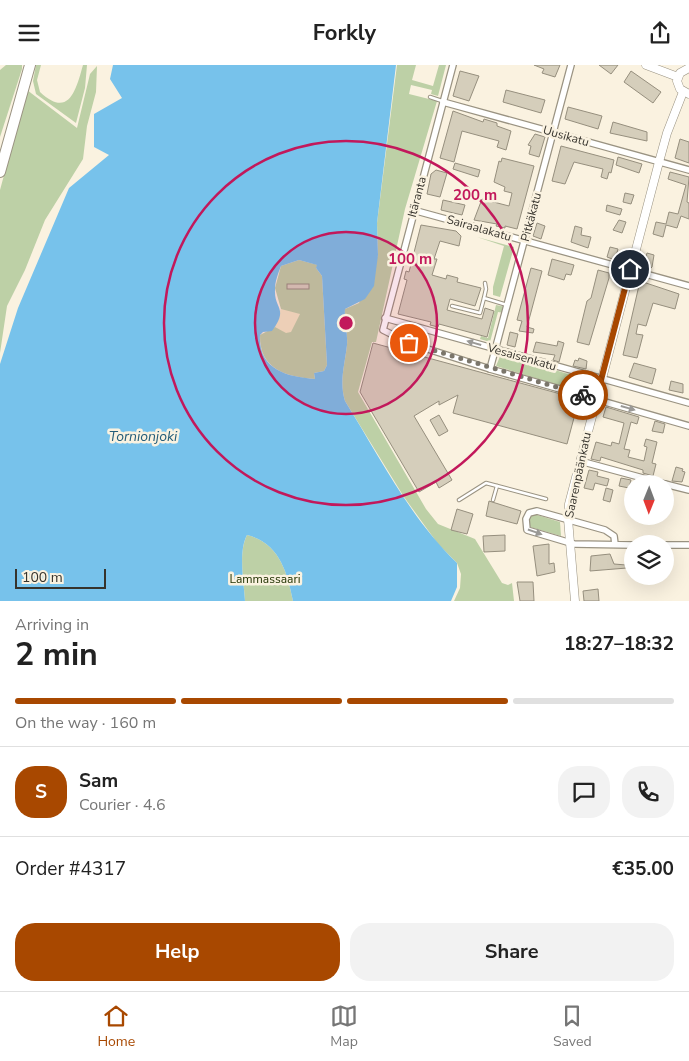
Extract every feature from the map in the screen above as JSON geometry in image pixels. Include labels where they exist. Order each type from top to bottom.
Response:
[{"type":"highway","points":[[0,172],[30,65]]},
{"type":"street","name":"Itäranta","points":[[383,330],[413,210],[453,65]]},
{"type":"street","name":"Pitkäkatu","points":[[490,369],[509,305],[571,65]]},
{"type":"street","points":[[646,65],[682,70],[678,85],[686,93]]},
{"type":"street","name":"Saarenpäänkatu","points":[[575,601],[568,519],[580,461],[667,133],[686,93]]},
{"type":"street","name":"Uusikatu","points":[[443,102],[689,170]]},
{"type":"street","name":"Sairaalakatu","points":[[413,210],[689,286]]},
{"type":"street","name":"Vesaisenkatu","points":[[385,318],[689,403]]},
{"type":"street","name":"Vesaisenkatu","points":[[383,330],[409,343],[490,369],[689,426]]},
{"type":"street","points":[[580,461],[632,475]]},
{"type":"street","points":[[674,486],[689,490]]},
{"type":"street","points":[[615,544],[614,536],[609,531],[534,511],[528,513],[527,530],[569,543],[624,545]]},
{"type":"street","points":[[674,545],[689,545]]},
{"type":"lane","points":[[430,97],[443,102]]},
{"type":"lane","points":[[452,306],[480,313],[485,283]]},
{"type":"lane","points":[[484,298],[509,305]]},
{"type":"lane","points":[[459,499],[486,483],[546,499]]},
{"type":"lane","points":[[493,500],[496,486]]},
{"type":"green space","points":[[6,65],[22,65],[22,69],[0,137],[0,70]]},
{"type":"green space","points":[[36,65],[41,65],[37,80],[40,92],[50,100],[58,103],[65,102],[70,98],[74,92],[83,65],[87,65],[85,88],[76,123],[36,94],[33,81]]},
{"type":"green space","points":[[397,65],[416,65],[412,80],[433,86],[439,65],[446,65],[438,96],[431,94],[432,90],[411,85],[409,94],[437,101],[405,209],[376,342],[372,342],[358,392],[426,509],[438,524],[475,539],[502,583],[508,585],[512,583],[514,601],[454,601],[460,588],[461,574],[457,563],[438,544],[404,497],[345,401],[343,394],[342,380],[347,345],[345,309],[359,303],[378,255],[377,223]]},
{"type":"green space","points":[[97,66],[96,92],[87,126],[83,159],[45,220],[25,270],[7,306],[0,353],[0,190],[27,90],[77,128],[90,74]]},
{"type":"green space","points":[[477,237],[514,247],[500,297],[493,295],[493,287],[504,246]]},
{"type":"green space","points":[[299,260],[318,265],[316,268],[322,276],[327,365],[324,371],[314,373],[315,379],[294,376],[276,369],[264,356],[261,347],[260,335],[275,327],[280,316],[281,309],[275,288],[281,266]]},
{"type":"green space","points":[[496,305],[506,307],[504,313],[498,312],[490,342],[480,339],[481,336],[488,338]]},
{"type":"green space","points":[[501,354],[595,382],[591,395],[496,366]]},
{"type":"green space","points":[[534,514],[560,522],[561,536],[530,527],[528,523],[530,517]]},
{"type":"green space","name":"Lammassaari","points":[[247,535],[267,544],[274,551],[288,579],[293,601],[245,601],[242,559],[244,542]]},
{"type":"sand","points":[[281,309],[300,314],[291,332],[286,333],[275,327]]},
{"type":"water","name":"Tornionjoki","points":[[113,65],[396,65],[377,223],[378,255],[374,286],[365,299],[345,309],[347,341],[342,386],[345,401],[396,486],[424,526],[457,563],[457,587],[451,601],[293,601],[288,579],[274,551],[267,544],[247,535],[242,558],[245,601],[0,601],[0,364],[18,308],[69,188],[109,155],[94,147],[94,114],[122,98],[110,79]],"holes":[[[299,260],[317,265],[316,268],[322,276],[327,365],[324,371],[314,373],[315,379],[294,376],[276,369],[264,356],[260,335],[263,332],[272,331],[279,318],[280,313],[275,290],[281,266]]]},
{"type":"building","points":[[534,65],[560,65],[555,77],[542,73],[544,69]]},
{"type":"building","points":[[599,65],[618,65],[611,74]]},
{"type":"building","points":[[460,71],[479,76],[469,101],[453,96]]},
{"type":"building","points":[[631,71],[661,92],[653,103],[624,82]]},
{"type":"building","points":[[506,90],[545,100],[541,113],[503,102]]},
{"type":"building","points":[[568,107],[602,116],[598,129],[565,119]]},
{"type":"building","points":[[453,111],[483,122],[484,119],[497,123],[497,126],[511,131],[506,150],[497,147],[499,141],[462,131],[454,162],[440,158]]},
{"type":"building","points":[[613,122],[647,132],[647,141],[610,133]]},
{"type":"building","points":[[535,134],[545,137],[539,157],[529,154],[531,146],[528,145]]},
{"type":"building","points":[[680,139],[689,142],[689,163],[675,158]]},
{"type":"building","points":[[561,146],[614,160],[611,173],[609,172],[607,179],[601,177],[603,169],[574,162],[565,184],[552,181]]},
{"type":"building","points":[[618,157],[642,164],[639,173],[616,165]]},
{"type":"building","points":[[502,158],[534,166],[517,229],[474,220],[482,199],[509,206],[512,193],[504,191],[505,187],[494,182],[499,161],[501,162]]},
{"type":"building","points":[[455,163],[480,170],[478,177],[453,169]]},
{"type":"building","points":[[436,170],[447,173],[440,197],[427,194],[431,174]]},
{"type":"building","points":[[670,172],[689,177],[687,202],[689,203],[689,219],[681,216],[677,228],[666,225],[663,237],[653,234],[656,222],[666,224],[669,212],[678,214],[686,185],[668,179]]},
{"type":"building","points":[[625,193],[634,195],[631,204],[623,202]]},
{"type":"building","points":[[443,200],[465,205],[462,215],[441,210]]},
{"type":"building","points":[[607,205],[622,209],[620,215],[606,211]]},
{"type":"building","points":[[619,220],[626,222],[622,233],[613,230]]},
{"type":"building","points":[[537,223],[545,226],[541,239],[533,236]]},
{"type":"building","points":[[421,225],[456,231],[461,236],[459,246],[440,241],[434,259],[437,259],[432,275],[446,279],[447,275],[458,278],[457,282],[481,288],[475,306],[450,299],[447,310],[482,319],[485,308],[494,311],[487,337],[439,324],[438,327],[430,325],[431,322],[398,314],[407,280],[404,279],[406,271],[409,272]]},
{"type":"building","points":[[575,226],[582,228],[581,235],[591,237],[588,248],[571,242]]},
{"type":"building","points":[[610,247],[618,249],[615,260],[607,257]]},
{"type":"building","points":[[647,253],[654,255],[650,269],[643,267]]},
{"type":"building","points":[[552,259],[574,265],[571,275],[566,274],[564,280],[548,275]]},
{"type":"building","points":[[531,268],[542,271],[527,327],[534,329],[533,333],[519,331],[522,321],[517,320]]},
{"type":"building","points":[[598,270],[609,273],[609,278],[589,345],[577,342],[587,301],[591,298]]},
{"type":"building","points":[[640,281],[679,294],[675,309],[653,303],[646,326],[638,324],[636,334],[643,335],[637,358],[623,355]]},
{"type":"building","points":[[287,284],[309,284],[309,289],[287,289]]},
{"type":"building","points":[[510,332],[518,334],[515,347],[507,345]]},
{"type":"building","points":[[558,341],[564,343],[559,362],[553,360],[555,355],[533,352],[536,342],[557,346]]},
{"type":"building","points":[[373,343],[579,399],[567,444],[453,413],[458,395],[439,405],[439,401],[414,416],[452,480],[439,488],[436,482],[419,492],[360,392]]},
{"type":"building","points":[[579,358],[587,361],[586,369],[573,366],[575,360],[578,361]]},
{"type":"building","points":[[634,363],[656,369],[652,384],[629,377]]},
{"type":"building","points":[[671,381],[683,384],[683,393],[669,390]]},
{"type":"building","points":[[606,407],[639,417],[637,424],[631,422],[624,449],[630,450],[628,457],[644,461],[647,447],[644,446],[646,439],[657,442],[652,463],[656,464],[653,475],[601,457],[600,461],[591,459],[596,442],[611,446],[612,442],[619,444],[624,423],[603,417]]},
{"type":"building","points":[[439,415],[448,431],[439,436],[430,420]]},
{"type":"building","points":[[655,421],[665,424],[663,433],[652,431]]},
{"type":"building","points":[[676,467],[683,469],[682,471],[685,472],[682,482],[674,481]]},
{"type":"building","points":[[589,470],[598,472],[597,476],[609,479],[607,486],[595,483],[593,490],[584,488]]},
{"type":"building","points":[[621,478],[624,479],[624,487],[619,486]]},
{"type":"building","points":[[606,488],[613,490],[610,502],[603,500]]},
{"type":"building","points":[[489,501],[521,511],[517,524],[486,516]]},
{"type":"building","points":[[457,509],[473,514],[467,534],[451,530]]},
{"type":"building","points":[[505,535],[505,551],[484,552],[483,536]]},
{"type":"building","points":[[549,544],[549,564],[554,563],[555,572],[537,576],[533,546]]},
{"type":"building","points":[[610,554],[614,564],[624,565],[624,568],[590,571],[591,556]]},
{"type":"building","points":[[517,582],[533,582],[534,601],[520,601]]},
{"type":"building","points":[[598,589],[599,601],[584,601],[583,591]]},
{"type":"way so far","points":[[409,343],[490,369],[583,395]]},
{"type":"route","points":[[583,395],[596,399],[630,269]]}]
